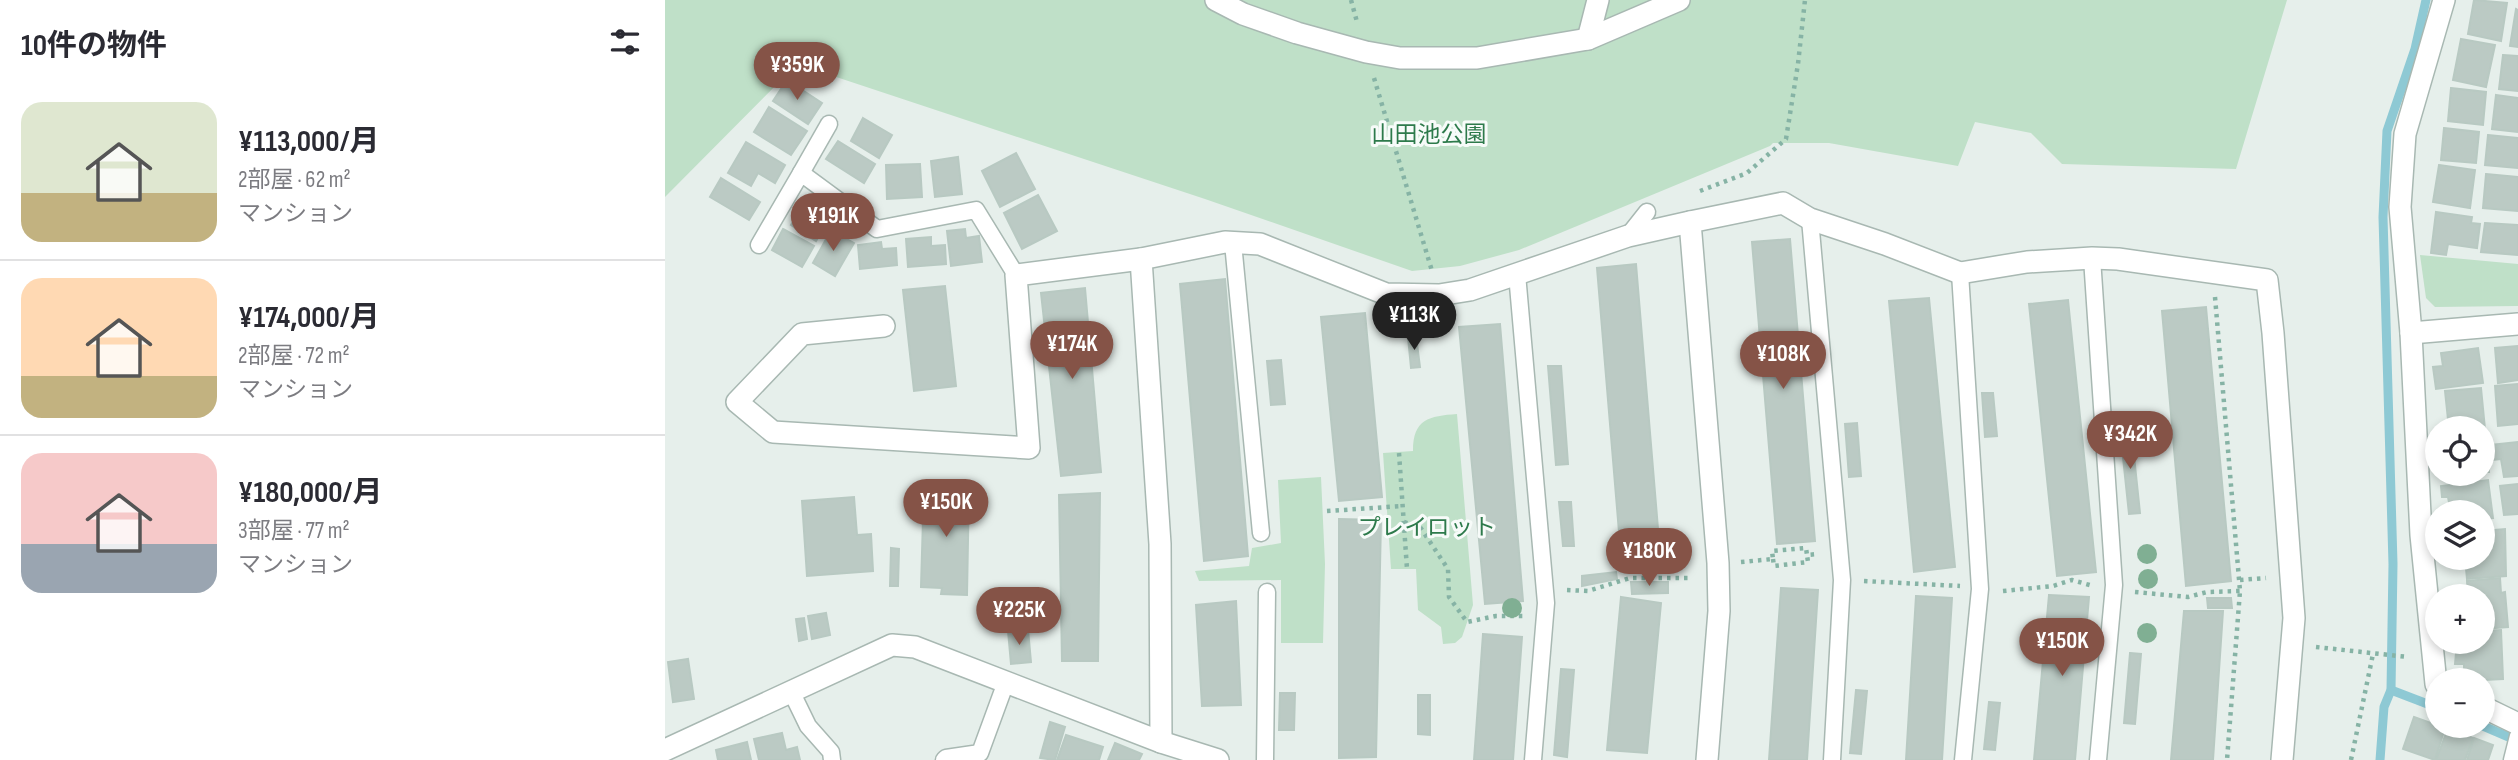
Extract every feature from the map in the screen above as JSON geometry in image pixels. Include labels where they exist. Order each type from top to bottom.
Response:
[{"type":"street","points":[[1216,0],[1243,14],[1286,29],[1366,52],[1400,58],[1477,58],[1588,39],[1679,0]]},
{"type":"street","points":[[1588,39],[1598,0]]},
{"type":"street","points":[[2434,668],[2421,535],[2400,207],[2405,134],[2444,0]]},
{"type":"street","points":[[884,326],[802,334],[737,402],[773,432],[1029,448],[1016,275],[1141,259],[1225,242],[1259,244],[1386,294],[1439,295],[1470,290],[1628,236],[1783,203],[1810,219],[1960,273],[2072,257],[2118,258],[2267,280],[2294,618],[2283,760]]},
{"type":"street","points":[[1690,222],[1718,562],[1717,637],[1707,760]]},
{"type":"street","points":[[1141,259],[1160,544],[1161,742]]},
{"type":"street","points":[[2410,333],[2518,324]]},
{"type":"street","points":[[665,750],[893,645],[915,647],[1206,758]]},
{"type":"street","points":[[2495,718],[2516,737]]},
{"type":"lane","points":[[759,245],[828,124]]},
{"type":"lane","points":[[801,173],[877,229],[976,210],[1016,275]]},
{"type":"lane","points":[[1628,236],[1647,212]]},
{"type":"lane","points":[[1810,219],[1842,580],[1832,760]]},
{"type":"lane","points":[[1233,243],[1261,533]]},
{"type":"lane","points":[[2092,258],[2113,591],[2098,760]]},
{"type":"lane","points":[[1960,273],[1980,589],[1963,760]]},
{"type":"lane","points":[[1517,274],[1546,603],[1533,760]]},
{"type":"lane","points":[[1265,760],[1267,592]]},
{"type":"lane","points":[[944,760],[980,753],[1006,682]]},
{"type":"lane","points":[[790,691],[808,726],[831,752],[832,760]]},
{"type":"path","points":[[1747,173],[1786,139],[1805,0]]},
{"type":"path","points":[[1366,52],[1439,295]]},
{"type":"path","points":[[2213,272],[2240,591],[2227,760]]},
{"type":"path","points":[[1399,453],[1407,569]]},
{"type":"path","points":[[1327,511],[1403,506]]},
{"type":"path","points":[[1404,522],[1420,527],[1448,569],[1449,597],[1467,622],[1496,616],[1522,616]]},
{"type":"path","points":[[1806,548],[1807,555],[1808,562],[1774,566],[1772,551],[1806,548]]},
{"type":"path","points":[[1807,555],[1821,553]]},
{"type":"path","points":[[1739,562],[1773,559]]},
{"type":"path","points":[[1545,590],[1588,591],[1630,578],[1690,578]]},
{"type":"path","points":[[1842,580],[1956,586]]},
{"type":"path","points":[[1980,589],[1998,591],[2039,587],[2072,580],[2089,587]]},
{"type":"path","points":[[2113,591],[2188,597],[2207,592],[2240,591]]},
{"type":"path","points":[[2312,647],[2416,658]]},
{"type":"path","points":[[2351,760],[2375,654]]},
{"type":"green space","name":"山田池公園","points":[[665,0],[2287,0],[2236,169],[2062,164],[2031,133],[1975,122],[1958,166],[1829,143],[1773,143],[1519,250],[1460,266],[1412,271],[1205,199],[797,64],[665,197]]},
{"type":"green space","points":[[2420,255],[2518,264],[2518,306],[2435,307],[2426,298]]},
{"type":"green space","name":"プレイロット","points":[[1457,414],[1473,605],[1462,637],[1455,643],[1443,644],[1441,627],[1418,610],[1416,569],[1391,569],[1383,453],[1413,451],[1416,432],[1425,421],[1438,416]]},
{"type":"green space","name":"プレイロット","points":[[1321,477],[1325,564],[1323,643],[1281,643],[1281,580],[1199,581],[1195,571],[1249,566],[1252,548],[1281,543],[1278,480]]},
{"type":"building","points":[[2474,0],[2507,3],[2501,41],[2468,34]]},
{"type":"building","points":[[2516,9],[2518,10],[2518,47],[2510,46]]},
{"type":"building","points":[[2461,39],[2495,45],[2486,87],[2453,80]]},
{"type":"building","points":[[2503,55],[2518,56],[2518,91],[2499,89]]},
{"type":"building","points":[[787,80],[822,103],[808,124],[773,101]]},
{"type":"building","points":[[2451,88],[2486,92],[2483,125],[2448,121]]},
{"type":"building","points":[[2496,95],[2518,98],[2518,132],[2492,129]]},
{"type":"building","points":[[769,107],[807,131],[791,155],[754,132]]},
{"type":"building","points":[[863,118],[892,135],[879,158],[851,141]]},
{"type":"building","points":[[2444,128],[2479,132],[2476,163],[2441,160]]},
{"type":"building","points":[[2488,135],[2518,138],[2518,168],[2485,165]]},
{"type":"building","points":[[838,141],[875,164],[864,183],[826,159]]},
{"type":"building","points":[[746,142],[785,165],[775,183],[758,173],[751,186],[728,173]]},
{"type":"building","points":[[1016,153],[1035,189],[1000,207],[982,171]]},
{"type":"building","points":[[958,157],[962,194],[935,197],[931,161]]},
{"type":"building","points":[[920,164],[922,197],[887,199],[886,165]]},
{"type":"building","points":[[2439,165],[2475,170],[2470,208],[2433,202]]},
{"type":"building","points":[[2486,174],[2518,177],[2518,211],[2483,208]]},
{"type":"building","points":[[721,178],[760,202],[749,220],[710,197]]},
{"type":"building","points":[[1038,195],[1057,231],[1022,249],[1004,213]]},
{"type":"building","points":[[805,202],[830,217],[816,241],[791,225]]},
{"type":"building","points":[[2436,212],[2472,217],[2471,223],[2480,224],[2477,248],[2448,244],[2446,255],[2431,253]]},
{"type":"building","points":[[2485,223],[2518,225],[2518,255],[2481,252]]},
{"type":"building","points":[[783,229],[814,246],[802,267],[772,250]]},
{"type":"building","points":[[965,229],[966,238],[979,236],[982,262],[951,266],[947,231]]},
{"type":"building","points":[[831,230],[854,243],[835,276],[813,263]]},
{"type":"building","points":[[931,237],[931,246],[945,245],[946,264],[908,267],[906,239]]},
{"type":"building","points":[[1790,239],[1815,541],[1777,544],[1752,242]]},
{"type":"building","points":[[881,242],[882,249],[896,248],[897,265],[860,269],[858,245]]},
{"type":"building","points":[[1636,264],[1661,565],[1622,568],[1597,268]]},
{"type":"building","points":[[1225,279],[1248,556],[1204,561],[1180,284]]},
{"type":"building","points":[[945,286],[956,386],[914,391],[903,290]]},
{"type":"building","points":[[1085,288],[1101,472],[1061,476],[1041,293]]},
{"type":"building","points":[[1929,298],[1955,567],[1914,572],[1889,301]]},
{"type":"building","points":[[2068,300],[2096,572],[2057,576],[2029,304]]},
{"type":"building","points":[[2206,307],[2231,581],[2186,586],[2162,311]]},
{"type":"building","points":[[1365,313],[1382,497],[1339,501],[1321,317]]},
{"type":"building","points":[[1500,324],[1523,601],[1485,604],[1459,327]]},
{"type":"building","points":[[1416,336],[1420,367],[1411,368],[1408,337]]},
{"type":"building","points":[[2518,346],[2518,380],[2498,383],[2495,348]]},
{"type":"building","points":[[2478,348],[2483,383],[2436,389],[2433,367],[2443,366],[2441,353]]},
{"type":"building","points":[[1281,360],[1285,404],[1271,405],[1267,361]]},
{"type":"building","points":[[1548,366],[1561,366],[1568,464],[1556,465]]},
{"type":"building","points":[[2518,384],[2518,424],[2498,426],[2495,386]]},
{"type":"building","points":[[2481,388],[2484,416],[2448,416],[2445,391]]},
{"type":"building","points":[[1982,393],[1993,393],[1997,436],[1985,437]]},
{"type":"building","points":[[1857,423],[1861,476],[1849,477],[1845,424]]},
{"type":"building","points":[[2131,427],[2140,513],[2129,514],[2120,429]]},
{"type":"building","points":[[2518,442],[2518,476],[2504,477],[2501,459],[2495,460],[2495,445]]},
{"type":"building","points":[[2518,484],[2518,514],[2504,515],[2500,486]]},
{"type":"building","points":[[924,485],[969,486],[967,595],[941,594],[942,588],[921,587]]},
{"type":"building","points":[[2441,486],[2489,486],[2491,500],[2449,500],[2448,497],[2442,497]]},
{"type":"building","points":[[1100,493],[1098,661],[1062,661],[1059,495]]},
{"type":"building","points":[[854,497],[857,535],[871,534],[873,571],[807,576],[802,501]]},
{"type":"building","points":[[1559,502],[1571,502],[1574,546],[1563,546]]},
{"type":"building","points":[[1339,519],[1381,520],[1376,757],[1339,758]]},
{"type":"building","points":[[2505,529],[2506,576],[2467,579],[2466,570],[2495,570],[2495,530]]},
{"type":"building","points":[[891,548],[899,549],[898,586],[890,586]]},
{"type":"building","points":[[1616,572],[1617,579],[1582,586],[1582,576]]},
{"type":"building","points":[[2500,578],[2501,593],[2505,592],[2508,627],[2495,628],[2495,584],[2467,584],[2467,581]]},
{"type":"building","points":[[1631,582],[1668,582],[1668,593],[1632,594]]},
{"type":"building","points":[[1781,588],[1818,590],[1807,760],[1769,760]]},
{"type":"building","points":[[2049,595],[2089,597],[2075,760],[2034,760]]},
{"type":"building","points":[[1916,596],[1952,598],[1942,760],[1906,760]]},
{"type":"building","points":[[1621,597],[1661,603],[1647,753],[1607,750]]},
{"type":"building","points":[[2207,598],[2231,598],[2232,608],[2208,608]]},
{"type":"building","points":[[1236,601],[1241,705],[1202,706],[1196,605]]},
{"type":"building","points":[[2184,611],[2223,611],[2213,760],[2171,760]]},
{"type":"building","points":[[826,613],[830,635],[812,639],[808,616]]},
{"type":"building","points":[[804,618],[807,639],[799,641],[796,619]]},
{"type":"building","points":[[1028,629],[1031,662],[1011,664],[1008,631]]},
{"type":"building","points":[[2495,630],[2501,630],[2503,679],[2495,679],[2495,668],[2464,668],[2464,664],[2455,664],[2456,654],[2495,654]]},
{"type":"building","points":[[1483,634],[1522,637],[1513,760],[1474,760]]},
{"type":"building","points":[[2130,653],[2141,654],[2135,724],[2124,723]]},
{"type":"building","points":[[688,659],[694,699],[673,702],[668,662]]},
{"type":"building","points":[[1561,669],[1574,670],[1567,757],[1554,755]]},
{"type":"building","points":[[1856,690],[1867,691],[1861,754],[1850,753]]},
{"type":"building","points":[[1280,693],[1295,693],[1294,730],[1279,730]]},
{"type":"building","points":[[1418,695],[1430,695],[1430,735],[1418,734]]},
{"type":"building","points":[[1989,702],[2000,703],[1995,750],[1984,749]]},
{"type":"building","points":[[2414,717],[2425,721],[2425,738],[2442,738],[2435,760],[2403,749]]},
{"type":"building","points":[[1050,722],[1065,727],[1055,760],[1040,758]]},
{"type":"building","points":[[782,733],[786,750],[797,747],[800,760],[759,760],[754,739]]},
{"type":"building","points":[[1066,735],[1103,747],[1099,760],[1057,760]]},
{"type":"building","points":[[2444,738],[2473,738],[2465,760],[2436,760]]},
{"type":"building","points":[[2474,738],[2493,745],[2488,760],[2467,760]]},
{"type":"building","points":[[747,742],[751,760],[718,760],[716,750]]},
{"type":"building","points":[[1115,743],[1142,754],[1139,760],[1108,760]]},
{"type":"waterway","points":[[2380,760],[2384,707],[2391,690],[2393,564],[2383,217],[2387,131],[2415,49],[2426,0]]},
{"type":"waterway","points":[[2391,690],[2425,703]]},
{"type":"waterway","points":[[2495,731],[2518,741]]}]
